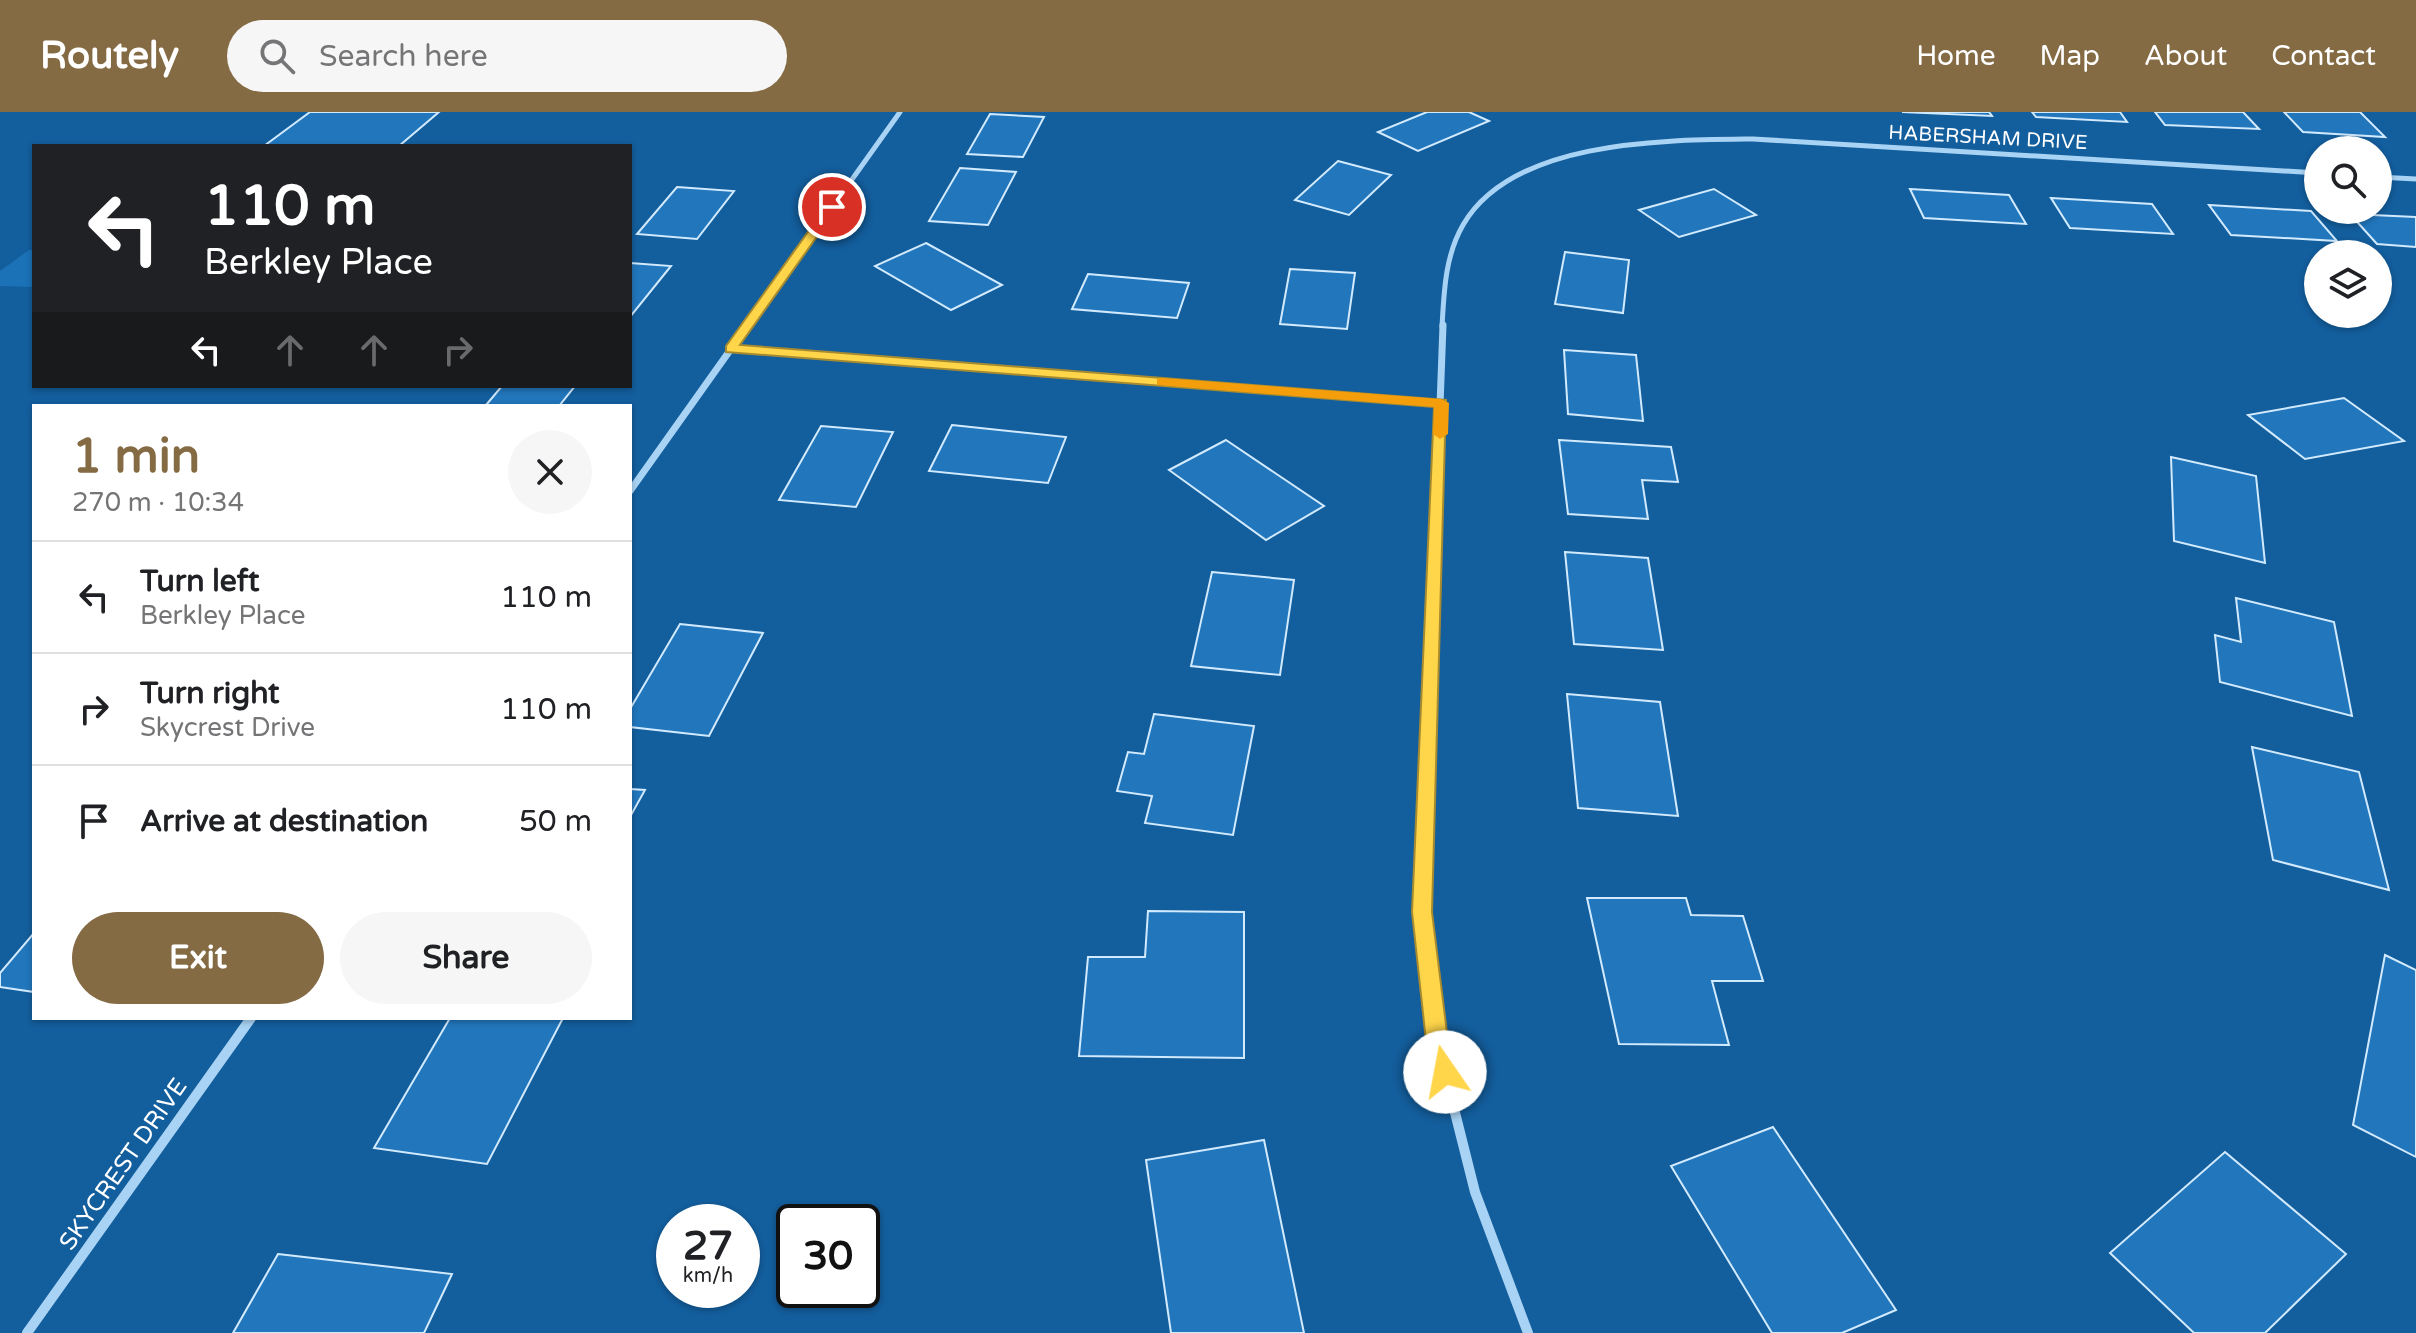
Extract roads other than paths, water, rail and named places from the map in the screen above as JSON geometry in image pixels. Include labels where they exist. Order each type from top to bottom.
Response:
[{"type":"street","points":[[632,488],[900,112]]},
{"type":"street","name":"HABERSHAM DRIVE","points":[[1528,1333],[1475,1192],[1437,1041],[1422,912],[1444,283],[1450,257],[1466,220],[1485,199],[1511,181],[1542,166],[1579,155],[1661,141],[1753,139],[2304,172]]},
{"type":"street","points":[[2392,178],[2416,179]]},
{"type":"street","points":[[731,349],[1441,403]]},
{"type":"street","name":"SKYCREST DRIVE","points":[[27,1333],[250,1020]]}]
